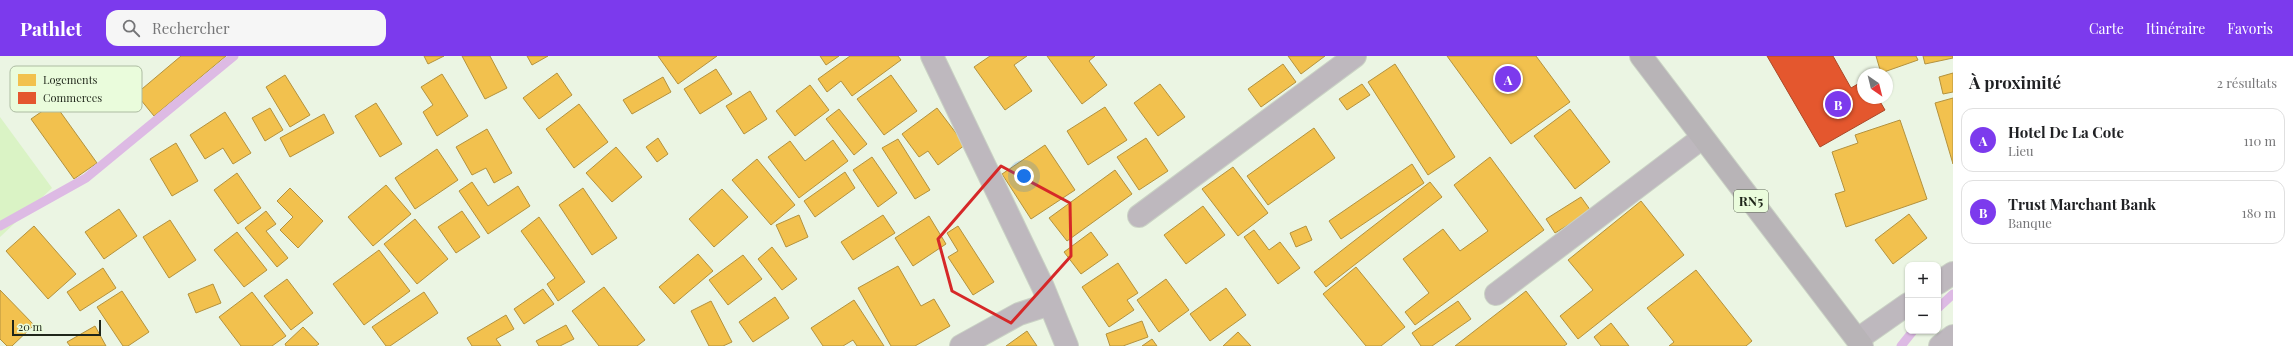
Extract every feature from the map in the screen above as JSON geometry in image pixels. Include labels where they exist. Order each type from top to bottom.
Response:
[{"type":"highway","name":"RN5","points":[[1641,56],[1702,138],[1860,343]]},
{"type":"street","points":[[932,56],[960,111],[1050,304],[1067,346]]},
{"type":"street","points":[[1140,216],[1355,56]]},
{"type":"street","points":[[1496,294],[1702,138]]},
{"type":"street","points":[[1941,282],[1953,273]]},
{"type":"street","points":[[961,346],[1019,314],[1050,304]]},
{"type":"street","points":[[1860,343],[1905,306]]},
{"type":"street","points":[[1940,346],[1953,336]]},
{"type":"highlighted area","points":[[1001,166],[1070,203],[1071,256],[1011,323],[952,291],[938,239]]},
{"type":"green space","points":[[0,117],[52,188],[0,237]]},
{"type":"building: Logements","points":[[181,56],[226,56],[154,116],[142,101],[142,89]]},
{"type":"building: Logements","points":[[424,56],[444,56],[428,64]]},
{"type":"building: Logements","points":[[462,56],[490,56],[507,88],[485,99]]},
{"type":"building: Logements","points":[[527,56],[548,56],[532,65]]},
{"type":"building: Logements","points":[[658,56],[717,56],[678,84]]},
{"type":"building: Logements","points":[[820,56],[839,56],[826,65]]},
{"type":"building: Logements","points":[[850,56],[898,56],[901,60],[852,96],[841,81],[827,92],[818,79]]},
{"type":"building: Logements","points":[[990,56],[1027,56],[1014,65],[1032,91],[1005,110],[974,67]]},
{"type":"building: Logements","points":[[1047,56],[1095,56],[1089,61],[1107,85],[1082,104]]},
{"type":"building: Logements","points":[[1288,56],[1325,56],[1301,74]]},
{"type":"building: Logements","points":[[1447,56],[1536,56],[1570,102],[1511,144]]},
{"type":"building: Logements","points":[[1876,56],[1916,56],[1918,60],[1893,69],[1880,68]]},
{"type":"building: Logements","points":[[1923,56],[1953,56],[1953,58],[1925,64]]},
{"type":"building: Logements","points":[[1283,64],[1296,82],[1261,107],[1248,89]]},
{"type":"building: Logements","points":[[1395,64],[1455,157],[1428,175],[1368,82]]},
{"type":"building: Logements","points":[[716,69],[732,94],[700,114],[684,89]]},
{"type":"building: Logements","points":[[557,73],[572,95],[539,119],[523,98]]},
{"type":"building: Logements","points":[[1953,73],[1953,92],[1943,94],[1939,77]]},
{"type":"building: Logements","points":[[442,74],[468,116],[437,136],[423,112],[433,105],[421,87]]},
{"type":"building: Logements","points":[[285,75],[310,115],[290,127],[266,87]]},
{"type":"building: Logements","points":[[891,75],[917,111],[884,135],[857,99]]},
{"type":"building: Logements","points":[[663,77],[671,92],[632,114],[623,100]]},
{"type":"building: Logements","points":[[1160,84],[1185,117],[1158,136],[1134,103]]},
{"type":"building: Logements","points":[[1362,84],[1370,95],[1347,110],[1339,99]]},
{"type":"building: Logements","points":[[810,85],[829,110],[795,136],[776,111]]},
{"type":"building: Logements","points":[[750,91],[767,119],[744,134],[726,106]]},
{"type":"building: Logements","points":[[1953,98],[1953,164],[1935,103]]},
{"type":"building: Logements","points":[[376,103],[402,144],[380,157],[355,116]]},
{"type":"building: Logements","points":[[579,104],[608,142],[574,168],[546,129]]},
{"type":"building: Logements","points":[[1105,107],[1127,140],[1088,165],[1067,131]]},
{"type":"building: Logements","points":[[270,108],[283,130],[265,141],[252,118]]},
{"type":"building: Logements","points":[[937,108],[965,145],[938,165],[928,151],[919,157],[902,134]]},
{"type":"building: Logements","points":[[839,109],[867,144],[854,155],[826,119]]},
{"type":"building: Logements","points":[[1570,109],[1610,162],[1575,189],[1534,136]]},
{"type":"building: Logements","points":[[41,112],[60,112],[97,163],[74,179],[31,119]]},
{"type":"building: Logements","points":[[225,112],[251,153],[233,164],[223,148],[205,159],[190,135]]},
{"type":"building: Logements","points":[[324,114],[334,133],[290,157],[280,138]]},
{"type":"building: Logements","points":[[1900,120],[1927,199],[1846,227],[1835,194],[1845,191],[1832,152],[1858,143],[1855,135]]},
{"type":"building: Logements","points":[[1314,128],[1335,158],[1268,205],[1247,176]]},
{"type":"building: Logements","points":[[487,129],[512,173],[494,183],[486,168],[472,175],[456,147]]},
{"type":"building: Logements","points":[[658,138],[668,154],[657,162],[646,147]]},
{"type":"building: Logements","points":[[1146,138],[1168,171],[1139,190],[1117,157]]},
{"type":"building: Logements","points":[[898,139],[930,190],[915,199],[882,148]]},
{"type":"building: Logements","points":[[833,140],[848,161],[799,198],[768,157],[790,141],[805,161]]},
{"type":"building: Logements","points":[[176,143],[198,181],[172,196],[150,159]]},
{"type":"building: Logements","points":[[1045,145],[1075,190],[1031,219],[1002,174]]},
{"type":"building: Logements","points":[[616,147],[642,177],[612,202],[586,173]]},
{"type":"building: Logements","points":[[437,149],[458,180],[415,209],[395,178]]},
{"type":"building: Logements","points":[[872,157],[897,193],[878,207],[853,170]]},
{"type":"building: Logements","points":[[1490,157],[1544,230],[1415,325],[1405,312],[1429,293],[1403,259],[1443,229],[1460,251],[1488,231],[1454,185]]},
{"type":"building: Logements","points":[[757,159],[795,205],[771,225],[732,180]]},
{"type":"building: Logements","points":[[1412,164],[1424,183],[1341,239],[1329,221]]},
{"type":"building: Logements","points":[[1233,167],[1268,213],[1238,236],[1202,189]]},
{"type":"building: Logements","points":[[1115,170],[1132,194],[1067,241],[1049,218]]},
{"type":"building: Logements","points":[[845,172],[855,188],[815,217],[804,201]]},
{"type":"building: Logements","points":[[237,173],[261,208],[238,224],[214,190]]},
{"type":"building: Logements","points":[[472,182],[488,206],[518,186],[530,206],[488,234],[459,191]]},
{"type":"building: Logements","points":[[1430,182],[1442,197],[1326,287],[1314,272]]},
{"type":"building: Logements","points":[[386,185],[411,214],[373,246],[348,217]]},
{"type":"building: Logements","points":[[290,188],[323,221],[298,248],[280,230],[293,217],[277,201]]},
{"type":"building: Logements","points":[[583,188],[617,238],[592,255],[559,205]]},
{"type":"building: Logements","points":[[722,189],[748,217],[714,247],[689,219]]},
{"type":"building: Logements","points":[[1581,197],[1591,211],[1555,233],[1546,219]]},
{"type":"building: Logements","points":[[1641,201],[1684,255],[1578,339],[1560,316],[1593,290],[1568,260]]},
{"type":"building: Logements","points":[[1203,206],[1225,235],[1186,264],[1164,235]]},
{"type":"building: Logements","points":[[119,209],[137,236],[104,259],[85,232]]},
{"type":"building: Logements","points":[[266,211],[276,224],[266,231],[288,258],[277,267],[245,228]]},
{"type":"building: Logements","points":[[462,211],[480,237],[456,253],[438,227]]},
{"type":"building: Logements","points":[[1909,214],[1927,238],[1893,264],[1875,240]]},
{"type":"building: Logements","points":[[799,215],[808,237],[786,247],[776,225]]},
{"type":"building: Logements","points":[[883,215],[895,233],[853,260],[841,242]]},
{"type":"building: Logements","points":[[929,216],[946,244],[913,266],[895,238]]},
{"type":"building: Logements","points":[[539,217],[585,282],[558,301],[547,284],[555,278],[521,231]]},
{"type":"building: Logements","points":[[415,219],[448,259],[417,284],[384,244]]},
{"type":"building: Logements","points":[[170,220],[196,260],[169,278],[143,237]]},
{"type":"building: Logements","points":[[34,226],[76,274],[48,299],[6,251]]},
{"type":"building: Logements","points":[[958,226],[994,282],[973,295],[948,257],[958,251],[947,233]]},
{"type":"building: Logements","points":[[1306,226],[1312,240],[1296,247],[1290,233]]},
{"type":"building: Logements","points":[[1254,230],[1269,250],[1280,242],[1300,268],[1278,284],[1244,237]]},
{"type":"building: Logements","points":[[237,232],[267,270],[244,287],[214,250]]},
{"type":"building: Logements","points":[[1091,232],[1108,255],[1081,274],[1064,252]]},
{"type":"building: Logements","points":[[772,247],[797,279],[782,290],[758,259]]},
{"type":"building: Logements","points":[[379,250],[410,291],[364,325],[333,284]]},
{"type":"building: Logements","points":[[698,254],[713,271],[674,304],[659,287]]},
{"type":"building: Logements","points":[[743,255],[762,279],[728,305],[709,280]]},
{"type":"building: Logements","points":[[1118,263],[1138,293],[1127,300],[1134,310],[1109,327],[1082,287]]},
{"type":"building: Logements","points":[[898,266],[921,306],[934,299],[950,326],[915,346],[891,346],[858,288]]},
{"type":"building: Logements","points":[[1356,267],[1405,327],[1381,346],[1366,346],[1323,294]]},
{"type":"building: Logements","points":[[103,268],[116,288],[80,311],[67,292]]},
{"type":"building: Logements","points":[[1696,270],[1752,341],[1746,346],[1669,346],[1674,342],[1647,308]]},
{"type":"building: Logements","points":[[287,279],[313,313],[291,330],[264,296]]},
{"type":"building: Logements","points":[[1166,279],[1189,310],[1159,332],[1137,300]]},
{"type":"building: Logements","points":[[213,284],[221,303],[196,313],[188,294]]},
{"type":"building: Logements","points":[[604,287],[645,340],[637,346],[599,346],[572,311]]},
{"type":"building: Logements","points":[[1226,288],[1246,315],[1210,341],[1190,314]]},
{"type":"building: Logements","points":[[543,289],[554,304],[524,324],[514,309]]},
{"type":"building: Logements","points":[[0,290],[34,325],[12,346],[7,346],[0,339]]},
{"type":"building: Logements","points":[[122,291],[149,332],[128,346],[123,346],[97,307]]},
{"type":"building: Logements","points":[[1526,291],[1567,344],[1564,346],[1455,346]]},
{"type":"building: Logements","points":[[252,292],[286,336],[272,346],[241,346],[219,317]]},
{"type":"building: Logements","points":[[424,292],[438,313],[390,346],[386,346],[372,327]]},
{"type":"building: Logements","points":[[775,297],[789,318],[753,342],[739,322]]},
{"type":"building: Logements","points":[[854,300],[884,346],[857,346],[853,340],[843,346],[823,346],[811,328]]},
{"type":"building: Logements","points":[[711,301],[732,342],[723,346],[709,346],[691,311]]},
{"type":"building: Logements","points":[[1458,301],[1471,319],[1432,346],[1421,346],[1412,333]]},
{"type":"building: Logements","points":[[506,315],[514,329],[496,339],[501,346],[472,346],[467,338]]},
{"type":"building: Logements","points":[[1142,321],[1148,337],[1123,346],[1110,346],[1106,334]]},
{"type":"building: Logements","points":[[1611,323],[1629,346],[1601,346],[1594,337]]},
{"type":"building: Logements","points":[[566,325],[574,339],[560,346],[539,346],[536,341]]},
{"type":"building: Logements","points":[[95,326],[106,346],[70,346],[67,342]]},
{"type":"building: Logements","points":[[303,327],[319,344],[316,346],[286,346],[285,344]]},
{"type":"building: Logements","points":[[1027,331],[1037,346],[1006,346]]},
{"type":"building: Logements","points":[[1238,332],[1251,346],[1223,346]]},
{"type":"building: Logements","points":[[1152,339],[1157,346],[1142,346]]},
{"type":"building: Commerces","points":[[1767,56],[1833,56],[1851,88],[1857,84],[1857,104],[1882,104],[1885,110],[1820,147]]},
{"type":"waterway","points":[[0,226],[86,178],[234,56]]},
{"type":"waterway","points":[[1941,305],[1953,294]]},
{"type":"waterway","points":[[1901,346],[1911,334]]},
{"type":"place","name":"Hotel De La Cote","points":[[1508,79]]},
{"type":"place","name":"Trust Marchant Bank","points":[[1838,104]]}]
